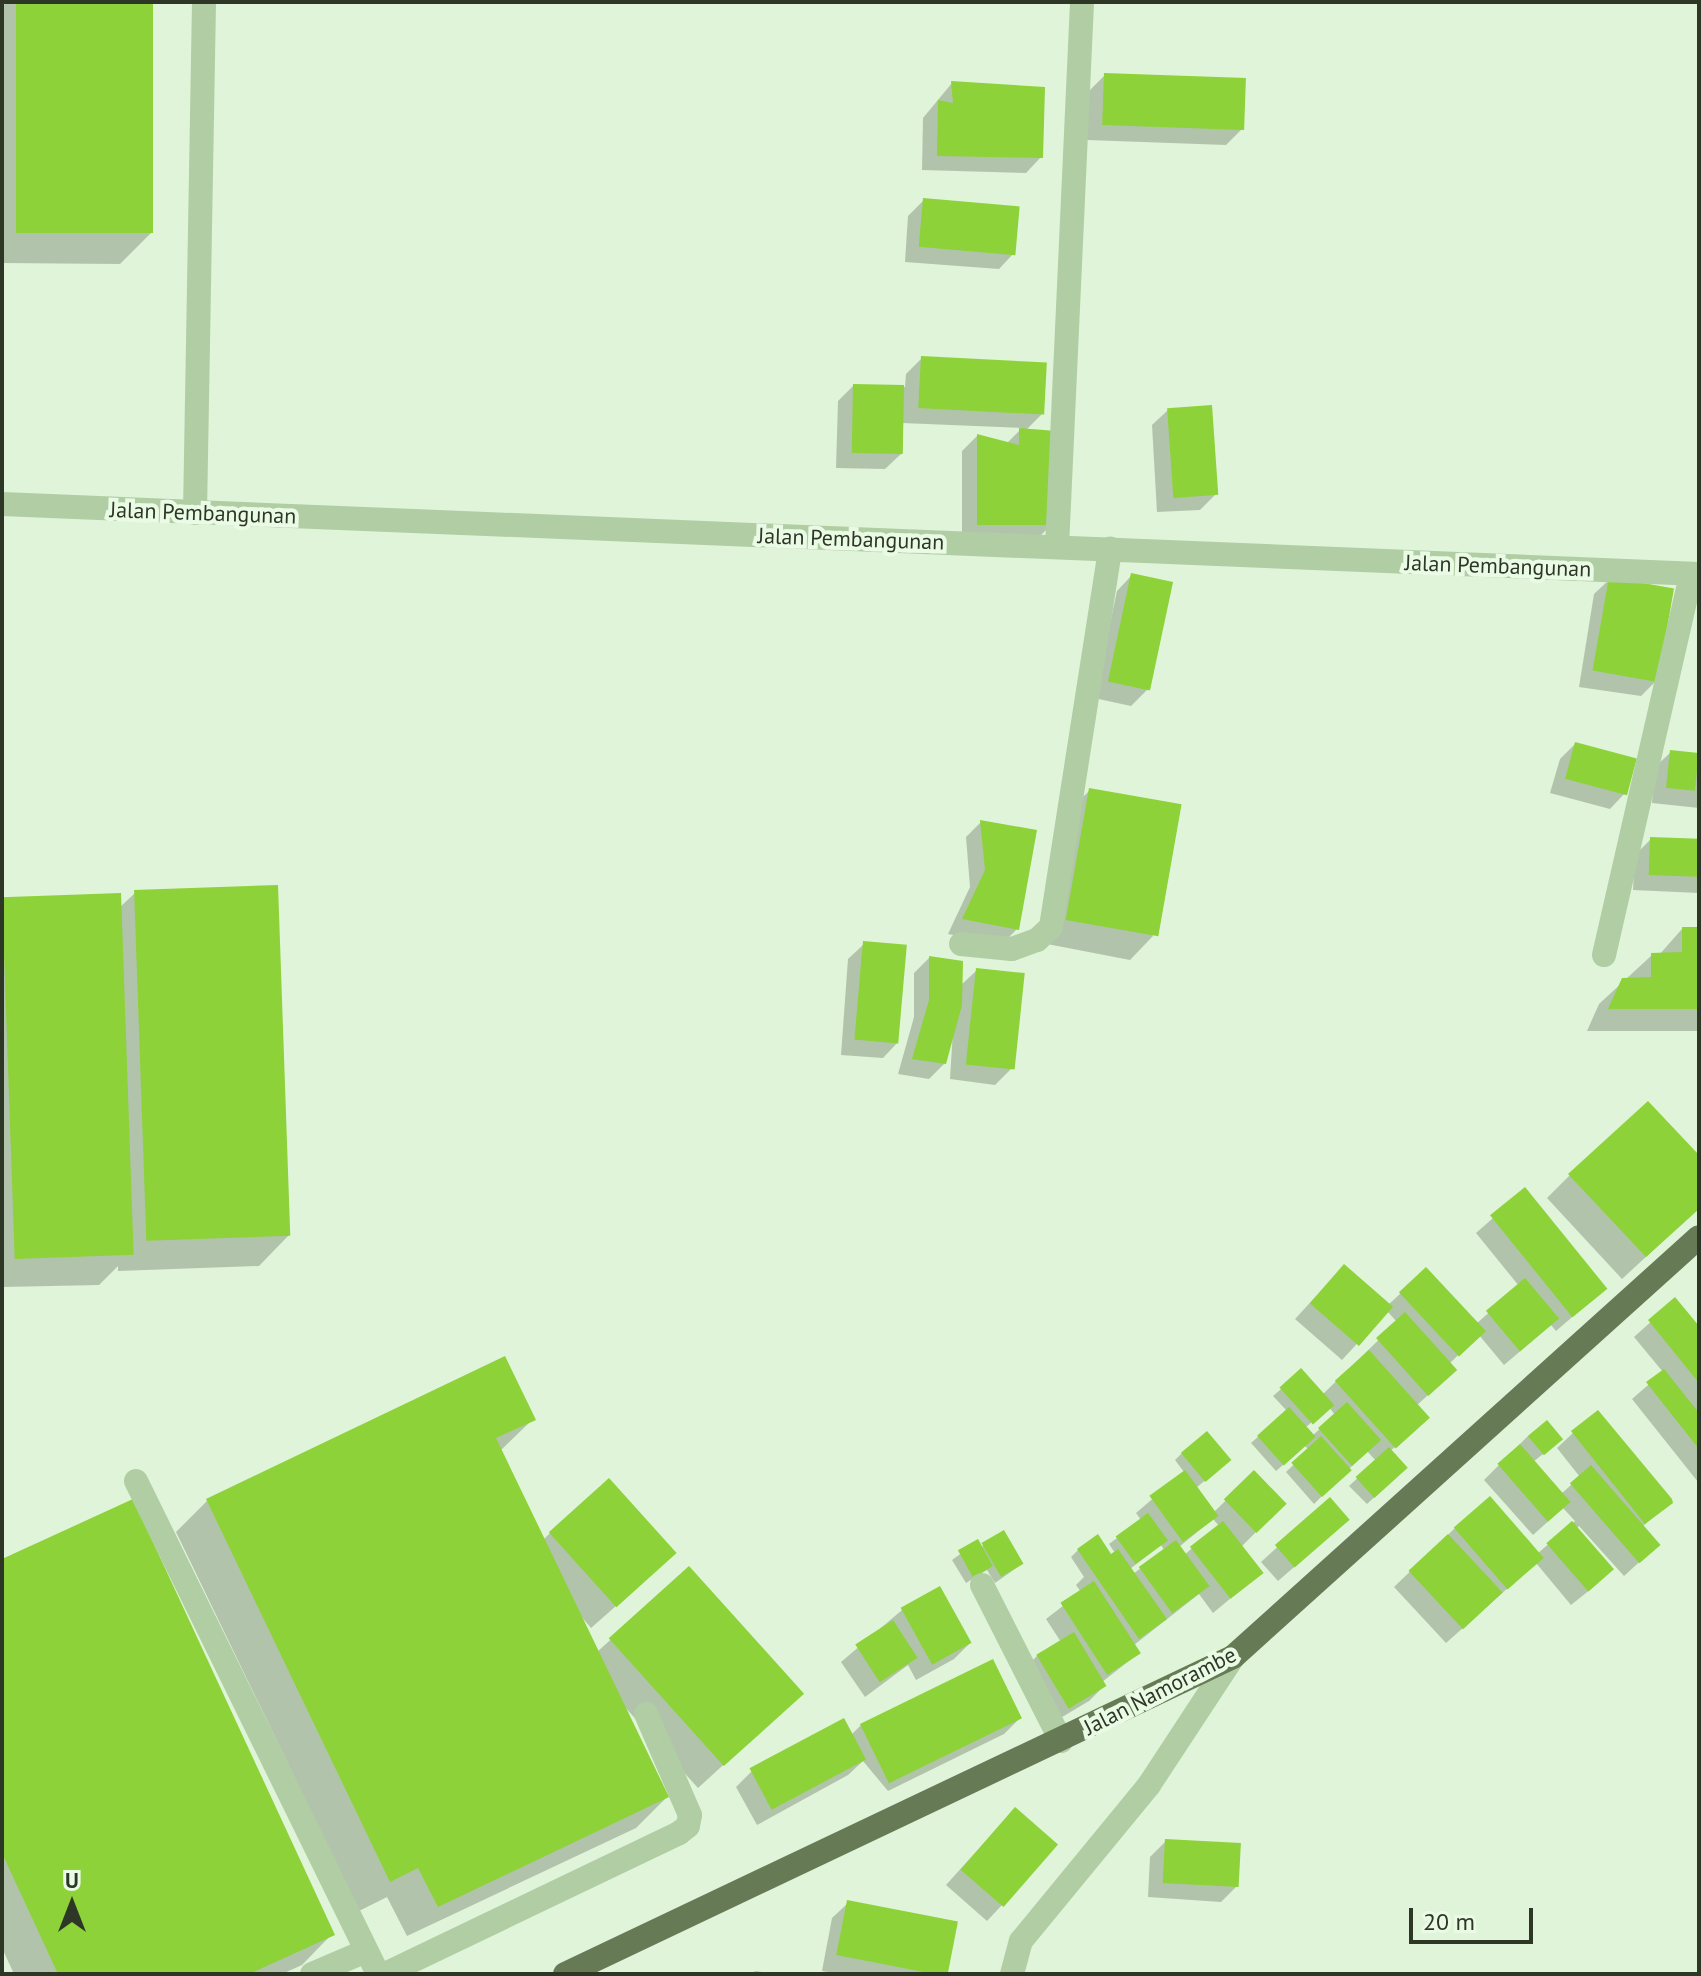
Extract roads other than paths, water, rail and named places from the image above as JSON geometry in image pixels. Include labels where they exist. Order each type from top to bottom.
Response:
[{"type":"main road","name":"Jalan Namorambe","points":[[565,1974],[1233,1657],[1699,1237]]},
{"type":"street","points":[[195,513],[204,2]]},
{"type":"street","points":[[1057,547],[1082,2]]},
{"type":"street","name":"Jalan Pembangunan","points":[[2,504],[1695,574]]},
{"type":"street","points":[[961,944],[1012,949],[1037,940],[1051,927],[1110,549]]},
{"type":"street","points":[[1604,955],[1695,574]]},
{"type":"street","points":[[136,1481],[378,1974]]},
{"type":"street","points":[[982,1585],[1061,1741]]},
{"type":"street","points":[[1012,1974],[1021,1941],[1149,1785],[1233,1657]]},
{"type":"street","points":[[385,1974],[688,1826],[690,1815],[646,1714]]},
{"type":"street","points":[[312,1974],[366,1951]]}]
